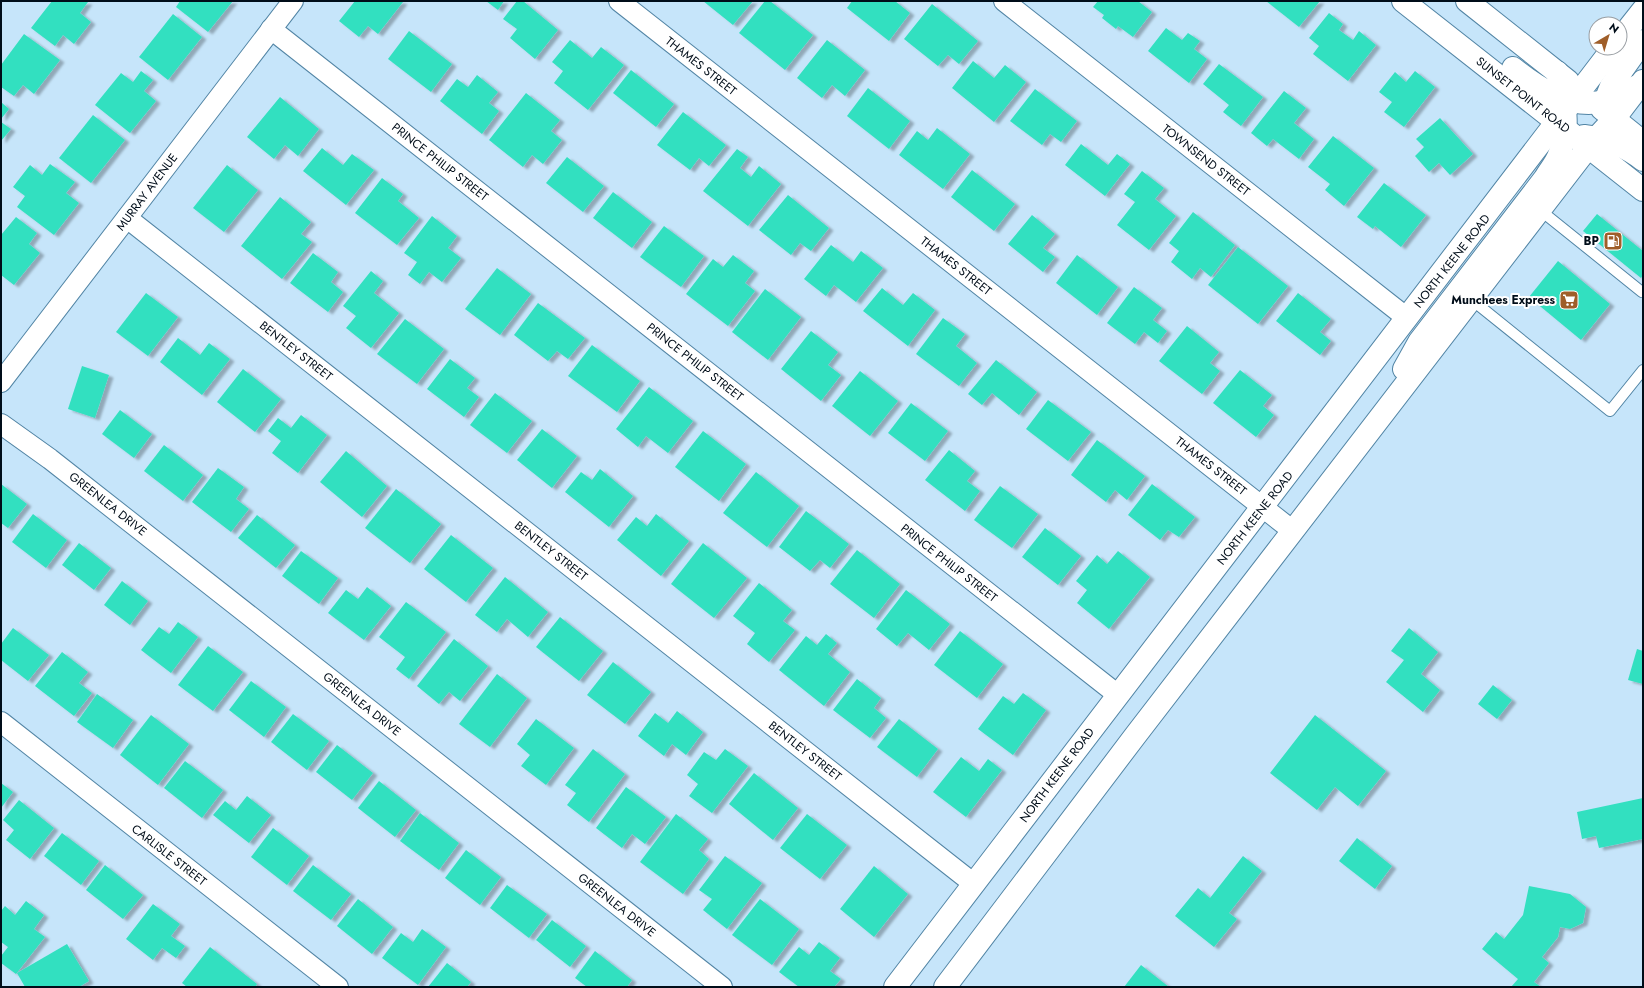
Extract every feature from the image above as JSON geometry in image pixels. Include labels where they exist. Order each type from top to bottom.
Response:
[{"type":"main road","name":"SUNSET POINT ROAD","points":[[1403,1],[1584,120],[1643,142]]},
{"type":"main road","points":[[1428,1],[1534,84],[1553,95],[1616,144],[1643,160]]},
{"type":"main road","name":"SUNSET POINT ROAD","points":[[1468,1],[1557,72],[1584,120]]},
{"type":"main road","points":[[1628,29],[1643,10]]},
{"type":"main road","points":[[1371,430],[1419,342],[1544,178],[1584,120],[1611,86],[1643,41]]},
{"type":"main road","points":[[945,987],[1540,210],[1584,120],[1610,56]]},
{"type":"main road","points":[[1584,120],[1642,89]]},
{"type":"main road","name":"NORTH KEENE ROAD","points":[[895,987],[1537,149],[1584,120]]},
{"type":"main road","points":[[1584,120],[1612,165],[1643,190]]},
{"type":"street","name":"MURRAY AVENUE","points":[[1,382],[293,1]]},
{"type":"street","name":"THAMES STREET","points":[[619,1],[1294,530]]},
{"type":"street","name":"TOWNSEND STREET","points":[[1004,1],[1407,318]]},
{"type":"street","name":"PRINCE PHILIP STREET","points":[[271,29],[1118,695]]},
{"type":"street","name":"BENTLEY STREET","points":[[127,218],[974,884]]},
{"type":"street","name":"GREENLEA DRIVE","points":[[1,424],[50,459],[722,987]]},
{"type":"street","name":"CARLISLE STREET","points":[[1,722],[338,987]]},
{"type":"lane","points":[[1540,210],[1642,292],[1643,291]]},
{"type":"lane","points":[[1472,300],[1610,411],[1643,370]]},
{"type":"building","points":[[52,1],[88,2],[80,13],[91,22],[74,44],[63,35],[55,46],[31,28]]},
{"type":"building","points":[[180,1],[233,1],[208,32],[176,7]]},
{"type":"building","points":[[355,1],[403,2],[378,34],[368,26],[359,37],[339,21]]},
{"type":"building","points":[[486,1],[504,1],[498,10]]},
{"type":"building","points":[[517,1],[523,1],[558,30],[535,59],[510,38],[517,29],[503,19]]},
{"type":"building","points":[[703,1],[753,1],[733,25]]},
{"type":"building","points":[[765,1],[770,1],[813,35],[785,70],[739,33]]},
{"type":"building","points":[[852,1],[895,1],[910,13],[889,41],[847,8]]},
{"type":"building","points":[[1098,1],[1138,1],[1152,12],[1133,37],[1118,26],[1116,29],[1102,18],[1104,15],[1093,7]]},
{"type":"building","points":[[1266,1],[1320,1],[1299,27]]},
{"type":"building","points":[[932,4],[978,41],[959,64],[948,55],[938,66],[904,39]]},
{"type":"building","points":[[1329,13],[1343,24],[1339,30],[1353,40],[1359,31],[1376,45],[1348,81],[1313,54],[1319,46],[1309,38]]},
{"type":"building","points":[[173,14],[202,37],[168,80],[139,57]]},
{"type":"building","points":[[1166,28],[1182,40],[1188,33],[1200,41],[1194,49],[1207,59],[1189,83],[1148,51]]},
{"type":"building","points":[[409,31],[452,64],[431,92],[388,59]]},
{"type":"building","points":[[24,34],[60,60],[34,94],[23,85],[14,96],[1,87],[1,65]]},
{"type":"building","points":[[570,40],[592,58],[601,47],[624,65],[588,110],[554,83],[563,71],[552,62]]},
{"type":"building","points":[[827,40],[865,70],[845,96],[832,85],[822,98],[797,78]]},
{"type":"building","points":[[973,61],[994,78],[1005,65],[1026,82],[994,122],[952,88]]},
{"type":"building","points":[[1219,64],[1263,97],[1241,126],[1223,112],[1229,105],[1203,84]]},
{"type":"building","points":[[631,70],[674,104],[656,127],[613,93]]},
{"type":"building","points":[[141,71],[153,80],[144,91],[156,101],[130,133],[95,105],[121,73],[133,82]]},
{"type":"building","points":[[1415,71],[1435,87],[1404,127],[1384,112],[1392,102],[1379,92],[1395,72],[1406,82]]},
{"type":"building","points":[[477,75],[498,92],[489,103],[499,111],[482,134],[440,101],[457,79],[468,87]]},
{"type":"building","points":[[868,88],[910,121],[889,149],[847,116]]},
{"type":"building","points":[[1035,89],[1077,121],[1061,142],[1050,134],[1042,145],[1010,121]]},
{"type":"building","points":[[1284,91],[1306,108],[1294,123],[1314,139],[1299,159],[1273,139],[1267,146],[1251,133]]},
{"type":"building","points":[[526,93],[560,120],[551,131],[562,140],[543,164],[532,155],[523,167],[489,140]]},
{"type":"building","points":[[280,97],[319,129],[298,156],[285,145],[274,159],[247,137]]},
{"type":"building","points":[[1,102],[9,109],[1,119]]},
{"type":"building","points":[[683,112],[726,145],[709,166],[699,158],[690,170],[657,145]]},
{"type":"building","points":[[93,115],[125,140],[91,183],[59,158]]},
{"type":"building","points":[[1440,118],[1473,154],[1450,175],[1439,163],[1429,172],[1415,156],[1424,147],[1416,139]]},
{"type":"building","points":[[1,122],[11,129],[1,141]]},
{"type":"building","points":[[937,128],[970,154],[943,189],[899,155],[917,131],[928,140]]},
{"type":"building","points":[[1333,136],[1374,168],[1344,206],[1325,190],[1330,184],[1308,167]]},
{"type":"building","points":[[1081,144],[1108,165],[1117,154],[1130,164],[1105,196],[1065,165]]},
{"type":"building","points":[[322,148],[343,165],[352,154],[374,170],[346,205],[303,171]]},
{"type":"building","points":[[737,149],[748,157],[740,168],[751,177],[759,166],[781,184],[748,226],[703,191]]},
{"type":"building","points":[[567,157],[604,186],[583,212],[546,183]]},
{"type":"building","points":[[50,164],[75,182],[66,193],[79,203],[54,235],[17,207],[25,196],[13,187],[30,165],[42,175]]},
{"type":"building","points":[[227,165],[258,190],[224,232],[193,208]]},
{"type":"building","points":[[972,170],[1015,204],[994,231],[951,197]]},
{"type":"building","points":[[1142,171],[1164,188],[1155,199],[1176,216],[1149,250],[1117,225],[1135,202],[1124,194]]},
{"type":"building","points":[[382,178],[403,194],[398,201],[419,218],[397,245],[355,213]]},
{"type":"building","points":[[1384,183],[1426,215],[1401,247],[1375,226],[1373,229],[1357,217]]},
{"type":"building","points":[[613,192],[652,222],[632,248],[593,218]]},
{"type":"building","points":[[788,195],[829,228],[811,251],[800,243],[791,255],[759,230]]},
{"type":"building","points":[[280,197],[311,222],[301,234],[312,242],[282,279],[241,246]]},
{"type":"building","points":[[1193,212],[1235,245],[1211,277],[1200,268],[1192,279],[1171,262],[1179,251],[1169,243]]},
{"type":"building","name":"BP","points":[[1597,214],[1643,251],[1643,275],[1641,278],[1583,231]]},
{"type":"building","points":[[1032,215],[1055,234],[1043,248],[1055,257],[1043,272],[1008,244]]},
{"type":"building","points":[[432,216],[457,236],[448,248],[461,258],[442,282],[429,272],[420,284],[408,275],[417,262],[404,253]]},
{"type":"building","points":[[16,217],[37,233],[29,244],[40,253],[14,285],[1,275],[1,235]]},
{"type":"building","points":[[664,226],[704,256],[681,287],[640,257]]},
{"type":"building","points":[[831,245],[853,262],[861,251],[883,268],[856,302],[834,285],[826,296],[804,279]]},
{"type":"building","points":[[1238,247],[1288,286],[1258,324],[1208,285]]},
{"type":"building","points":[[313,253],[338,272],[331,282],[343,292],[328,312],[290,283]]},
{"type":"building","points":[[733,255],[754,271],[745,283],[755,291],[728,326],[686,294],[713,259],[723,267]]},
{"type":"building","points":[[1077,255],[1118,287],[1097,315],[1056,283]]},
{"type":"building","name":"Munchees Express","points":[[1558,261],[1610,304],[1581,340],[1529,297]]},
{"type":"building","points":[[497,268],[531,294],[500,335],[465,309]]},
{"type":"building","points":[[371,271],[383,281],[374,293],[399,313],[371,348],[346,328],[356,316],[343,306]]},
{"type":"building","points":[[1134,287],[1162,308],[1153,320],[1167,331],[1158,343],[1144,332],[1135,344],[1107,323]]},
{"type":"building","points":[[882,288],[903,305],[913,293],[935,310],[908,346],[863,311]]},
{"type":"building","points":[[765,289],[801,317],[768,360],[732,332]]},
{"type":"building","points":[[146,293],[178,317],[148,356],[116,332]]},
{"type":"building","points":[[1298,293],[1331,319],[1320,332],[1331,341],[1320,355],[1276,321]]},
{"type":"building","points":[[538,303],[585,338],[568,359],[557,351],[548,361],[514,335]]},
{"type":"building","points":[[943,318],[965,334],[956,346],[977,363],[959,386],[916,354]]},
{"type":"building","points":[[405,319],[444,349],[417,384],[377,354]]},
{"type":"building","points":[[1187,326],[1219,352],[1210,363],[1220,371],[1202,394],[1159,361]]},
{"type":"building","points":[[811,331],[838,352],[828,365],[841,375],[821,401],[781,369]]},
{"type":"building","points":[[178,338],[200,355],[209,343],[230,359],[202,395],[160,362]]},
{"type":"building","points":[[592,345],[640,381],[617,412],[568,376]]},
{"type":"building","points":[[450,359],[475,378],[467,388],[479,397],[464,417],[427,389]]},
{"type":"building","points":[[996,360],[1037,392],[1019,415],[992,393],[982,405],[968,394]]},
{"type":"building","points":[[82,366],[109,375],[95,418],[68,409]]},
{"type":"building","points":[[243,369],[281,399],[255,432],[217,402]]},
{"type":"building","points":[[1240,370],[1272,395],[1263,406],[1274,415],[1256,437],[1213,403]]},
{"type":"building","points":[[860,371],[898,401],[870,436],[832,406]]},
{"type":"building","points":[[649,387],[693,421],[668,453],[646,436],[638,447],[616,429]]},
{"type":"building","points":[[495,393],[532,421],[507,453],[470,425]]},
{"type":"building","points":[[1048,400],[1091,432],[1068,461],[1026,429]]},
{"type":"building","points":[[911,403],[948,431],[925,461],[888,433]]},
{"type":"building","points":[[120,410],[152,434],[134,458],[102,434]]},
{"type":"building","points":[[301,415],[327,435],[298,473],[272,453],[281,441],[268,431],[278,418],[291,428]]},
{"type":"building","points":[[542,429],[577,456],[552,488],[517,460]]},
{"type":"building","points":[[703,431],[746,464],[719,501],[675,467]]},
{"type":"building","points":[[1097,440],[1145,476],[1127,500],[1115,490],[1106,502],[1071,475]]},
{"type":"building","points":[[164,445],[203,475],[183,501],[144,471]]},
{"type":"building","points":[[949,450],[975,471],[967,481],[980,491],[965,511],[925,480]]},
{"type":"building","points":[[346,451],[387,486],[362,517],[320,482]]},
{"type":"building","points":[[218,468],[244,487],[236,499],[249,509],[231,532],[192,502]]},
{"type":"building","points":[[600,469],[633,496],[609,527],[565,492],[581,472],[592,480]]},
{"type":"building","points":[[756,472],[799,506],[767,547],[723,513]]},
{"type":"building","points":[[1,484],[27,504],[8,528],[1,523]]},
{"type":"building","points":[[1152,484],[1195,517],[1179,537],[1168,530],[1160,540],[1128,515]]},
{"type":"building","points":[[1000,486],[1038,514],[1012,548],[974,520]]},
{"type":"building","points":[[396,489],[441,524],[410,563],[365,528]]},
{"type":"building","points":[[806,511],[849,544],[830,568],[820,560],[810,571],[779,547]]},
{"type":"building","points":[[33,514],[67,540],[46,568],[12,542]]},
{"type":"building","points":[[656,514],[689,541],[661,576],[617,540],[636,517],[647,526]]},
{"type":"building","points":[[257,515],[295,545],[276,568],[238,538]]},
{"type":"building","points":[[1045,528],[1081,556],[1058,585],[1022,557]]},
{"type":"building","points":[[451,535],[493,568],[466,602],[424,569]]},
{"type":"building","points":[[79,543],[111,568],[94,590],[62,565]]},
{"type":"building","points":[[703,543],[747,578],[714,618],[671,584]]},
{"type":"building","points":[[857,550],[900,584],[874,618],[830,584]]},
{"type":"building","points":[[301,551],[338,578],[319,604],[282,576]]},
{"type":"building","points":[[1118,551],[1150,577],[1109,629],[1077,603],[1087,590],[1076,581],[1097,555],[1107,564]]},
{"type":"building","points":[[505,577],[548,612],[528,637],[507,619],[497,632],[475,615]]},
{"type":"building","points":[[122,581],[148,601],[130,625],[104,605]]},
{"type":"building","points":[[759,583],[792,610],[783,621],[795,630],[769,662],[747,644],[755,633],[733,616]]},
{"type":"building","points":[[367,587],[391,606],[364,640],[328,613],[346,590],[358,599]]},
{"type":"building","points":[[906,590],[950,624],[929,650],[908,633],[897,646],[876,629]]},
{"type":"building","points":[[406,602],[446,632],[409,679],[396,669],[405,657],[379,637]]},
{"type":"building","points":[[560,617],[603,651],[579,681],[536,647]]},
{"type":"building","points":[[178,622],[198,637],[171,673],[141,650],[159,627],[169,634]]},
{"type":"building","points":[[13,628],[49,655],[28,681],[1,660],[1,644]]},
{"type":"building","points":[[1409,628],[1438,652],[1421,674],[1440,690],[1423,712],[1386,682],[1404,660],[1391,651]]},
{"type":"building","points":[[960,631],[1003,664],[977,698],[934,665]]},
{"type":"building","points":[[826,634],[837,643],[828,654],[850,672],[824,706],[779,670],[806,636],[817,645]]},
{"type":"building","points":[[454,639],[488,666],[460,701],[449,692],[439,704],[417,686]]},
{"type":"building","points":[[208,646],[243,672],[213,711],[178,685]]},
{"type":"building","points":[[1637,649],[1643,651],[1643,684],[1628,680]]},
{"type":"building","points":[[62,652],[88,672],[79,683],[92,693],[74,716],[35,686]]},
{"type":"building","points":[[613,662],[651,692],[625,724],[587,695]]},
{"type":"building","points":[[497,674],[527,698],[490,747],[459,724]]},
{"type":"building","points":[[857,679],[881,698],[874,708],[886,718],[870,738],[833,710]]},
{"type":"building","points":[[251,681],[286,707],[264,737],[229,710]]},
{"type":"building","points":[[1493,685],[1512,700],[1497,719],[1478,704]]},
{"type":"building","points":[[1023,693],[1046,710],[1013,755],[978,729],[1003,696],[1014,704]]},
{"type":"building","points":[[97,694],[133,720],[113,748],[77,722]]},
{"type":"building","points":[[677,711],[703,732],[686,755],[672,744],[664,756],[638,736],[655,713],[668,723]]},
{"type":"building","points":[[293,714],[329,741],[307,770],[271,742]]},
{"type":"building","points":[[151,715],[189,744],[158,785],[120,755]]},
{"type":"building","points":[[1315,715],[1386,771],[1358,806],[1335,787],[1317,810],[1270,773]]},
{"type":"building","points":[[536,719],[574,748],[546,785],[521,766],[530,755],[517,744]]},
{"type":"building","points":[[899,719],[938,749],[917,777],[877,747]]},
{"type":"building","points":[[337,745],[373,773],[352,800],[316,772]]},
{"type":"building","points":[[593,749],[625,774],[589,822],[567,805],[576,793],[565,785]]},
{"type":"building","points":[[725,749],[748,766],[712,813],[689,796],[698,784],[687,775],[704,752],[716,760]]},
{"type":"building","points":[[961,757],[979,771],[988,759],[1002,770],[966,817],[933,792]]},
{"type":"building","points":[[185,761],[223,790],[202,818],[164,788]]},
{"type":"building","points":[[754,773],[798,808],[773,840],[729,804]]},
{"type":"building","points":[[379,781],[416,810],[395,837],[358,808]]},
{"type":"building","points":[[1,783],[13,792],[1,808]]},
{"type":"building","points":[[626,787],[666,817],[645,844],[632,834],[622,848],[596,828]]},
{"type":"building","points":[[247,796],[271,815],[249,843],[213,815],[225,801],[236,810]]},
{"type":"building","points":[[1643,798],[1643,839],[1599,848],[1596,836],[1582,839],[1577,812]]},
{"type":"building","points":[[19,800],[54,828],[30,859],[6,840],[14,830],[3,820]]},
{"type":"building","points":[[420,813],[459,843],[439,870],[400,841]]},
{"type":"building","points":[[676,814],[708,839],[699,850],[709,859],[683,894],[640,862]]},
{"type":"building","points":[[807,814],[847,845],[820,879],[780,848]]},
{"type":"building","points":[[273,828],[309,856],[287,885],[251,857]]},
{"type":"building","points":[[62,833],[99,861],[81,885],[44,856]]},
{"type":"building","points":[[1357,838],[1392,866],[1375,889],[1339,861]]},
{"type":"building","points":[[466,850],[501,877],[480,905],[445,878]]},
{"type":"building","points":[[725,856],[762,883],[727,929],[703,910],[712,899],[699,890]]},
{"type":"building","points":[[1243,856],[1262,871],[1229,913],[1237,919],[1214,947],[1175,916],[1198,888],[1210,898]]},
{"type":"building","points":[[105,865],[143,895],[123,919],[86,890]]},
{"type":"building","points":[[313,865],[351,894],[331,920],[293,891]]},
{"type":"building","points":[[874,866],[908,894],[874,937],[840,909]]},
{"type":"building","points":[[507,885],[547,914],[529,938],[490,908]]},
{"type":"building","points":[[1529,886],[1570,894],[1586,907],[1583,923],[1570,929],[1560,927],[1558,937],[1542,957],[1549,963],[1534,982],[1541,987],[1511,987],[1518,979],[1482,949],[1496,932],[1504,939],[1523,915]]},
{"type":"building","points":[[358,899],[393,927],[372,954],[337,926]]},
{"type":"building","points":[[760,899],[799,929],[772,965],[732,935]]},
{"type":"building","points":[[26,901],[44,915],[34,929],[45,937],[16,974],[1,963],[1,956],[8,947],[1,942],[1,911],[5,906],[15,915]]},
{"type":"building","points":[[153,904],[180,924],[171,936],[185,946],[176,958],[162,948],[153,960],[126,939]]},
{"type":"building","points":[[552,920],[586,946],[570,967],[536,940]]},
{"type":"building","points":[[422,929],[446,947],[418,985],[382,958],[401,933],[413,942]]},
{"type":"building","points":[[819,942],[840,958],[830,971],[841,979],[834,987],[799,987],[779,972],[799,947],[809,955]]},
{"type":"building","points":[[67,944],[89,981],[79,987],[25,987],[17,973]]},
{"type":"building","points":[[210,947],[257,984],[255,987],[187,987],[182,983]]},
{"type":"building","points":[[595,951],[632,980],[627,987],[587,987],[575,978]]},
{"type":"building","points":[[447,963],[471,982],[467,987],[428,987]]},
{"type":"building","points":[[1141,965],[1169,987],[1124,987]]},
{"type":"place","name":"BP","points":[[1613,241]]},
{"type":"place","name":"Munchees Express","points":[[1569,300]]}]
